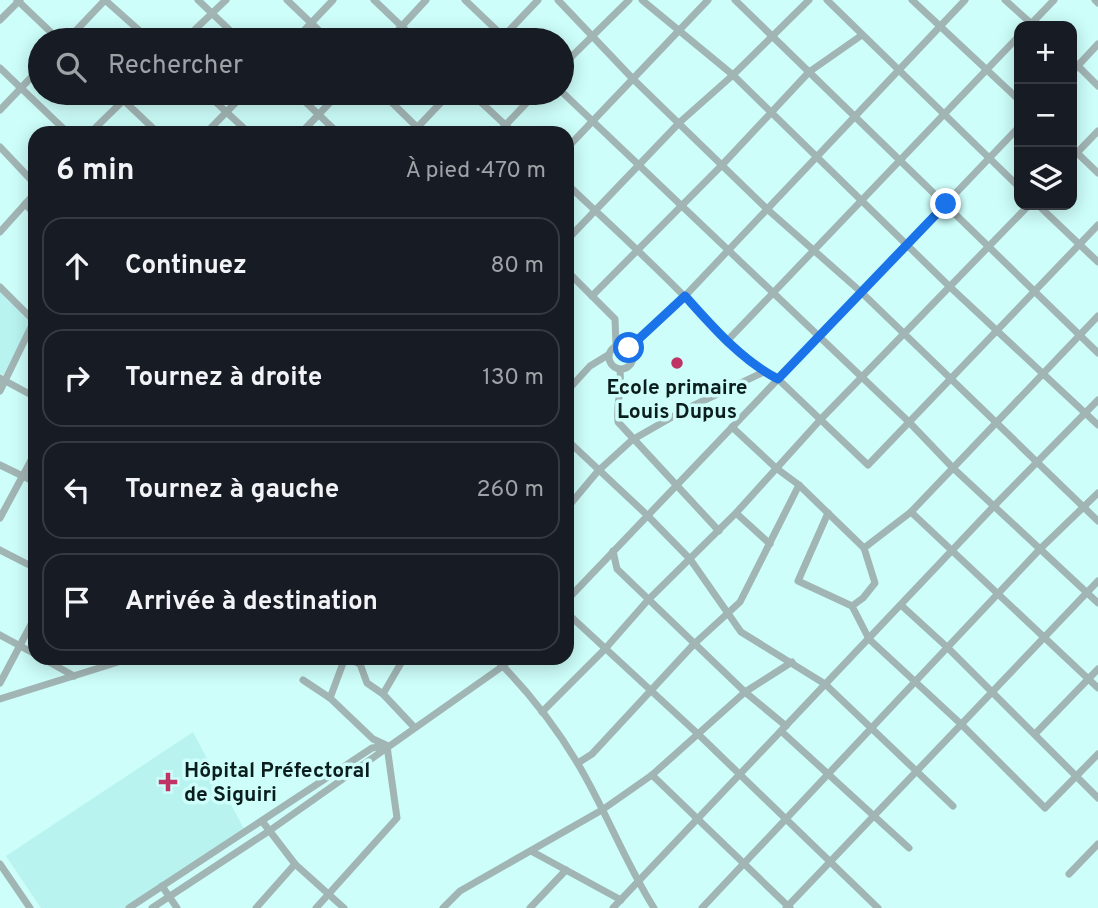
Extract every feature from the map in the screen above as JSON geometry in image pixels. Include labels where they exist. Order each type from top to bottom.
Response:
[{"type":"street","points":[[78,28],[105,0],[136,28]]},
{"type":"street","points":[[198,0],[228,28]]},
{"type":"street","points":[[196,28],[226,0]]},
{"type":"street","points":[[287,0],[316,28]]},
{"type":"street","points":[[306,28],[333,0]]},
{"type":"street","points":[[374,0],[402,27],[426,0]]},
{"type":"street","points":[[465,0],[493,28]]},
{"type":"street","points":[[514,28],[538,0]]},
{"type":"street","points":[[558,0],[633,79],[767,209],[861,292],[1098,521]]},
{"type":"street","points":[[574,54],[629,0]]},
{"type":"street","points":[[642,0],[733,75],[906,245],[1098,425]]},
{"type":"street","points":[[574,141],[708,0]]},
{"type":"street","points":[[735,0],[1098,354]]},
{"type":"street","points":[[574,233],[680,122],[733,75],[809,0]]},
{"type":"street","points":[[827,0],[1014,182]]},
{"type":"street","points":[[912,0],[1014,95]]},
{"type":"street","points":[[629,348],[685,296],[965,0]]},
{"type":"street","points":[[1005,0],[1027,21]]},
{"type":"street","points":[[1035,21],[1054,0]]},
{"type":"street","points":[[0,20],[18,1],[46,28]]},
{"type":"street","points":[[592,296],[723,164],[809,72],[862,35]]},
{"type":"street","points":[[727,341],[860,199],[1014,41]]},
{"type":"street","points":[[1077,63],[1098,44]]},
{"type":"street","points":[[0,68],[28,95]]},
{"type":"street","points":[[1077,68],[1098,86]]},
{"type":"street","points":[[0,110],[28,81]]},
{"type":"street","points":[[574,103],[909,422],[953,468],[1098,603]]},
{"type":"street","points":[[39,105],[61,126]]},
{"type":"street","points":[[97,126],[119,105]]},
{"type":"street","points":[[129,105],[151,126]]},
{"type":"street","points":[[219,105],[241,126]]},
{"type":"street","points":[[213,126],[233,105]]},
{"type":"street","points":[[309,105],[331,126]]},
{"type":"street","points":[[308,126],[328,105]]},
{"type":"street","points":[[393,105],[412,126]]},
{"type":"street","points":[[421,126],[440,105]]},
{"type":"street","points":[[484,105],[505,125],[524,105]]},
{"type":"street","points":[[1077,149],[1098,131]]},
{"type":"street","points":[[574,593],[1014,132]]},
{"type":"street","points":[[0,147],[28,177]]},
{"type":"street","points":[[1077,156],[1098,173]]},
{"type":"street","points":[[574,191],[685,296],[727,341],[764,372],[778,379],[868,465],[1098,225]]},
{"type":"street","points":[[0,232],[28,200]]},
{"type":"street","points":[[24,204],[28,208]]},
{"type":"street","points":[[542,712],[719,531],[821,419],[1024,210]]},
{"type":"street","points":[[1043,210],[1098,262]]},
{"type":"street","points":[[574,278],[615,319],[617,346]]},
{"type":"street","points":[[0,287],[28,314]]},
{"type":"street","points":[[864,548],[911,512],[1098,317]]},
{"type":"street","points":[[0,391],[3,379],[28,334]]},
{"type":"street","points":[[574,383],[590,366],[617,346],[629,348],[633,360],[628,367],[620,370],[612,367],[608,355]]},
{"type":"street","points":[[620,370],[622,393],[617,403],[618,422],[719,531]]},
{"type":"street","points":[[574,500],[598,471],[632,440],[686,408],[764,372]]},
{"type":"street","points":[[3,379],[28,393]]},
{"type":"street","points":[[613,908],[1098,400]]},
{"type":"street","points":[[732,427],[776,468],[799,485],[864,548],[875,583],[852,607]]},
{"type":"street","points":[[574,447],[690,559],[741,632],[825,684],[953,806]]},
{"type":"street","points":[[0,464],[28,478]]},
{"type":"street","points":[[0,518],[28,466]]},
{"type":"street","points":[[578,764],[592,754],[694,644],[740,602],[799,485]]},
{"type":"street","points":[[703,908],[1040,549],[1098,493]]},
{"type":"street","points":[[911,512],[1098,688]]},
{"type":"street","points":[[736,513],[770,544]]},
{"type":"street","points":[[828,513],[798,581],[852,607],[869,639],[962,725],[1045,808],[1098,754]]},
{"type":"street","points":[[0,550],[28,564]]},
{"type":"street","points":[[613,551],[617,569],[909,848]]},
{"type":"street","points":[[599,566],[617,569]]},
{"type":"street","points":[[652,775],[788,907],[1098,581]]},
{"type":"street","points":[[901,605],[948,648],[1098,799]]},
{"type":"street","points":[[574,620],[741,774],[876,907]]},
{"type":"street","points":[[0,683],[28,631]]},
{"type":"street","points":[[0,635],[28,650]]},
{"type":"street","points":[[443,908],[460,891],[602,810],[652,775],[745,692],[792,662]]},
{"type":"street","points":[[54,665],[74,676]]},
{"type":"street","points":[[93,670],[96,665]]},
{"type":"street","points":[[0,698],[109,665]]},
{"type":"street","points":[[330,698],[343,665]]},
{"type":"street","points":[[361,665],[367,683],[383,694],[414,727]]},
{"type":"street","points":[[383,694],[400,665]]},
{"type":"street","points":[[152,908],[269,831],[503,666],[542,712],[578,764],[637,882],[654,908]]},
{"type":"street","points":[[1035,734],[1098,669]]},
{"type":"street","points":[[303,680],[330,698],[373,739],[387,746]]},
{"type":"street","points":[[129,908],[372,748],[387,746]]},
{"type":"street","points":[[316,908],[397,818],[387,746]]},
{"type":"street","points":[[262,821],[295,864],[344,908]]},
{"type":"street","points":[[1069,874],[1098,844]]},
{"type":"street","points":[[531,851],[621,900]]},
{"type":"street","points":[[0,864],[30,908]]},
{"type":"street","points":[[256,908],[295,864]]},
{"type":"street","points":[[530,908],[566,870]]},
{"type":"street","points":[[162,886],[177,908]]},
{"type":"shaded area","points":[[0,292],[28,321],[28,327],[4,375],[0,373]]},
{"type":"shaded area","name":"Hôpital Préfectoral de Siguiri","points":[[193,732],[245,831],[129,908],[41,908],[6,856]]},
{"type":"place","name":"Ecole primaire Louis Dupus","points":[[677,363]]},
{"type":"place","name":"Hôpital Préfectoral de Siguiri","points":[[168,782]]},
{"type":"route","points":[[629,348],[685,296],[727,341],[764,372],[778,379],[946,204]]}]
